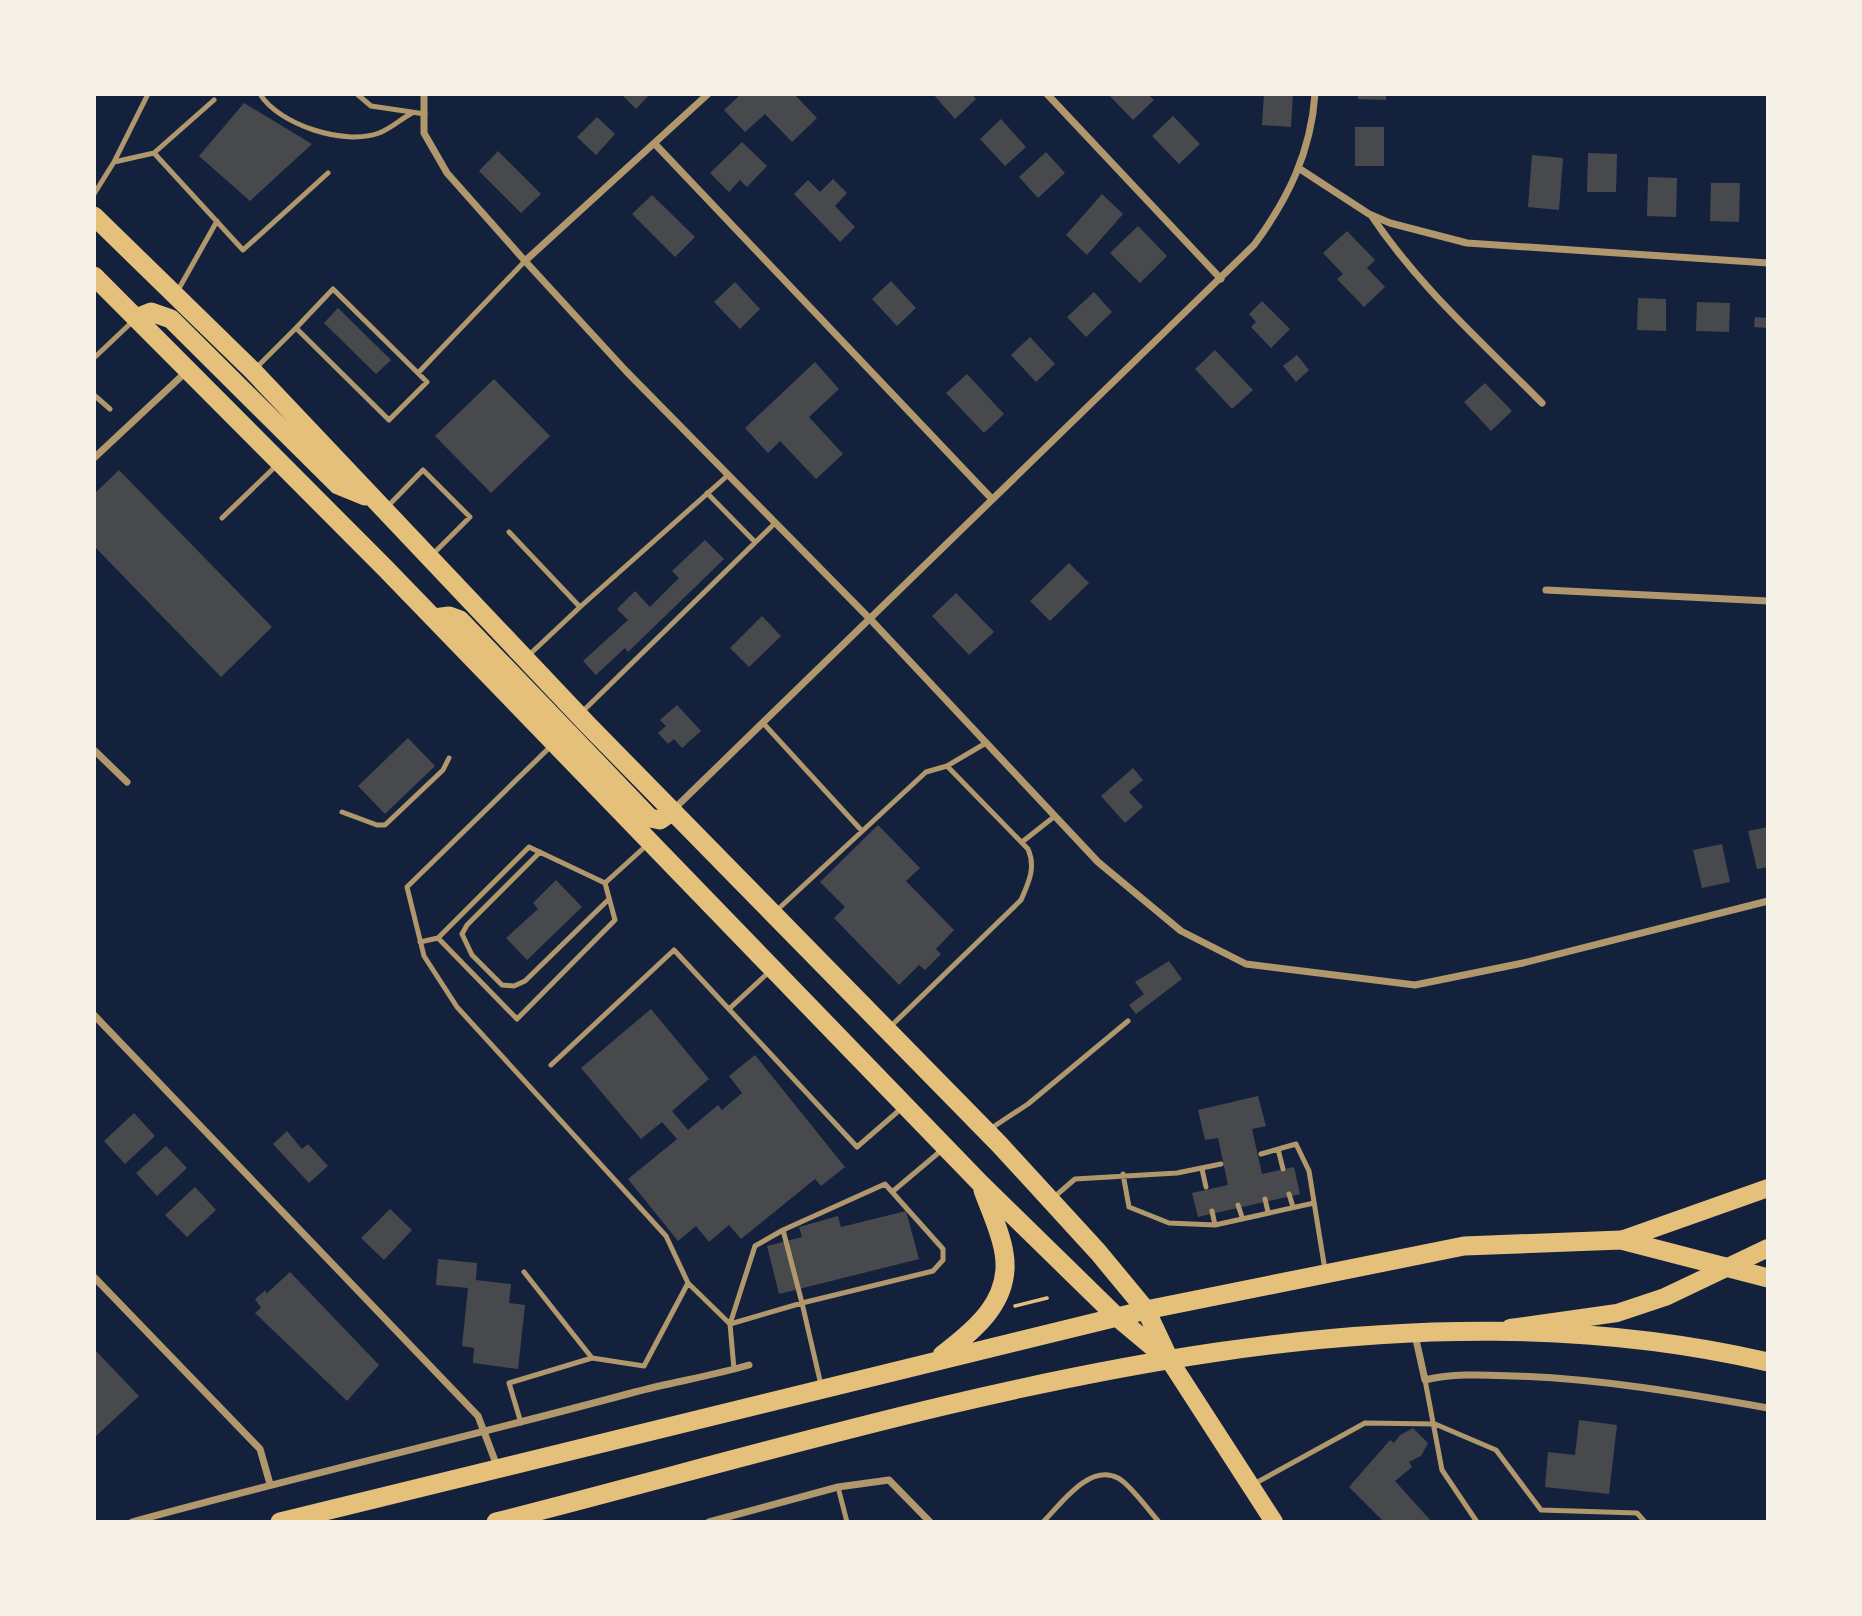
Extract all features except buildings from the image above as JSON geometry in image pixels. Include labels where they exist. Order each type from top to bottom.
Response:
[{"type":"highway","points":[[94,216],[253,371],[376,504],[430,557],[579,715],[987,1131],[1146,1310],[1170,1362]]},
{"type":"highway","points":[[94,276],[281,461],[981,1184],[1117,1317],[1170,1362]]},
{"type":"highway","points":[[136,318],[151,312],[171,319],[338,485],[376,504]]},
{"type":"highway","points":[[433,618],[449,616],[460,620],[650,818],[660,820],[673,811]]},
{"type":"highway","points":[[935,1360],[988,1318],[1002,1284],[1005,1254],[981,1184]]},
{"type":"highway","points":[[279,1521],[1146,1310],[1464,1245],[1621,1240],[1731,1266],[1768,1278]]},
{"type":"highway","points":[[508,1520],[992,1396],[1170,1362],[1291,1343],[1373,1334],[1557,1332],[1658,1343],[1768,1362]]},
{"type":"main road","points":[[1621,1240],[1768,1188]]},
{"type":"main road","points":[[1489,1331],[1617,1313],[1665,1297],[1768,1248]]},
{"type":"main road","points":[[1170,1362],[1274,1521]]},
{"type":"street","points":[[424,94],[424,133],[447,173],[525,261],[727,476],[871,620],[1098,862],[1181,931],[1246,964],[1415,985],[1523,963],[1768,901]]},
{"type":"street","points":[[525,261],[708,94]]},
{"type":"street","points":[[1047,94],[1221,279]]},
{"type":"street","points":[[673,811],[1254,245],[1278,213],[1300,169],[1314,116],[1315,94]]},
{"type":"street","points":[[655,144],[992,499]]},
{"type":"street","points":[[1300,169],[1369,214],[1428,235],[1467,243],[1768,263]]},
{"type":"street","points":[[1369,214],[1395,253],[1432,294],[1542,403]]},
{"type":"street","points":[[94,458],[189,369]]},
{"type":"street","points":[[1545,590],[1768,601]]},
{"type":"street","points":[[94,750],[127,782]]},
{"type":"street","points":[[94,1015],[478,1416],[487,1433],[497,1467]]},
{"type":"street","points":[[94,1276],[260,1449],[270,1484]]},
{"type":"street","points":[[1415,1333],[1425,1380],[1447,1375],[1548,1377],[1646,1388],[1768,1408]]},
{"type":"street","points":[[132,1521],[749,1365]]},
{"type":"street","points":[[709,1521],[838,1487],[889,1480],[930,1521]]},
{"type":"lane","points":[[94,194],[114,163],[148,94]]},
{"type":"lane","points":[[260,94],[294,123],[332,136],[377,134],[412,113]]},
{"type":"lane","points":[[357,94],[371,106],[425,114]]},
{"type":"lane","points":[[114,163],[154,153],[214,100]]},
{"type":"lane","points":[[154,153],[243,250],[328,173]]},
{"type":"lane","points":[[175,295],[217,221]]},
{"type":"lane","points":[[418,373],[525,261]]},
{"type":"lane","points":[[253,371],[333,289],[427,382],[389,420],[296,328]]},
{"type":"lane","points":[[94,358],[136,318]]},
{"type":"lane","points":[[94,395],[110,409]]},
{"type":"lane","points":[[222,518],[281,461]]},
{"type":"lane","points":[[376,504],[423,470],[470,517],[430,557]]},
{"type":"lane","points":[[526,658],[727,476]]},
{"type":"lane","points":[[708,494],[755,542]]},
{"type":"lane","points":[[579,715],[774,524]]},
{"type":"lane","points":[[509,532],[580,607]]},
{"type":"lane","points":[[764,724],[862,831]]},
{"type":"lane","points":[[553,743],[407,887],[424,956],[457,1007],[666,1237],[688,1283],[730,1324]]},
{"type":"lane","points":[[774,913],[926,772],[947,766],[986,743]]},
{"type":"lane","points":[[342,811],[377,825],[385,825],[443,770],[449,758]]},
{"type":"lane","points":[[888,1030],[1021,900],[1030,881],[1033,860],[1022,842],[947,766]]},
{"type":"lane","points":[[1022,842],[1055,816]]},
{"type":"lane","points":[[605,883],[649,843]]},
{"type":"lane","points":[[420,942],[438,938],[530,847],[605,883]]},
{"type":"lane","points":[[540,852],[467,925],[462,934],[472,955],[502,985],[514,986],[525,981],[609,899]]},
{"type":"lane","points":[[438,938],[517,1019],[615,920],[605,883]]},
{"type":"lane","points":[[551,1065],[674,950],[857,1147],[905,1105]]},
{"type":"lane","points":[[729,1009],[773,970]]},
{"type":"lane","points":[[987,1131],[1028,1104],[1128,1021]]},
{"type":"lane","points":[[1261,1154],[1296,1144],[1309,1171],[1325,1273]]},
{"type":"lane","points":[[892,1192],[945,1147]]},
{"type":"lane","points":[[1278,1149],[1283,1169]]},
{"type":"lane","points":[[1051,1200],[1076,1179],[1202,1169],[1221,1164]]},
{"type":"lane","points":[[1202,1169],[1206,1186]]},
{"type":"lane","points":[[1123,1174],[1129,1207],[1168,1223],[1215,1225],[1241,1217],[1314,1203]]},
{"type":"lane","points":[[730,1324],[802,1303],[933,1271],[943,1260],[943,1249],[885,1184],[755,1245],[730,1324],[734,1369]]},
{"type":"lane","points":[[1290,1194],[1293,1207]]},
{"type":"lane","points":[[1265,1199],[1268,1212]]},
{"type":"lane","points":[[1238,1205],[1241,1217]]},
{"type":"lane","points":[[1212,1211],[1215,1225]]},
{"type":"lane","points":[[783,1230],[821,1388]]},
{"type":"lane","points":[[524,1272],[592,1358]]},
{"type":"lane","points":[[522,1424],[509,1382],[592,1358],[644,1366],[688,1283]]},
{"type":"lane","points":[[1425,1380],[1442,1470],[1477,1521]]},
{"type":"lane","points":[[1251,1486],[1365,1423],[1434,1424],[1496,1450],[1541,1510],[1637,1513],[1645,1521]]},
{"type":"lane","points":[[1043,1521],[1086,1480],[1100,1474],[1119,1478],[1159,1521]]},
{"type":"lane","points":[[838,1487],[847,1521]]},
{"type":"lane","points":[[746,1512],[749,1521]]},
{"type":"path","points":[[1014,1307],[1047,1298]]}]
